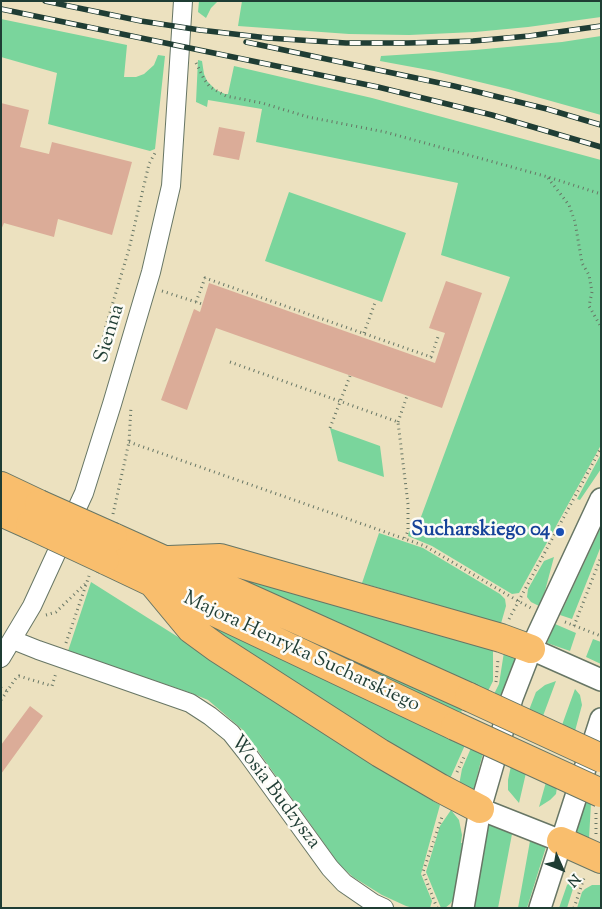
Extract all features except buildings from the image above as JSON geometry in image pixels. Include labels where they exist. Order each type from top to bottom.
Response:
[{"type":"highway","name":"Majora Henryka Sucharskiego","points":[[1,486],[35,514],[105,547],[158,571],[469,697],[601,758]]},
{"type":"highway","name":"Majora Henryka Sucharskiego","points":[[1,512],[35,514]]},
{"type":"highway","points":[[480,809],[380,753],[217,648],[191,628],[158,571],[220,558],[501,638],[531,649]]},
{"type":"highway","name":"Majora Henryka Sucharskiego","points":[[158,571],[598,801]]},
{"type":"highway","points":[[561,841],[594,855]]},
{"type":"street","name":"Sienna","points":[[1,658],[32,606],[84,493],[151,272],[171,186],[183,1]]},
{"type":"street","points":[[463,908],[480,809],[512,698],[531,649],[601,499]]},
{"type":"street","name":"Wosia Budzysza","points":[[13,640],[61,659],[190,703],[210,716],[231,734],[246,752],[330,868],[344,883],[373,903],[384,908]]},
{"type":"street","points":[[531,649],[601,680]]},
{"type":"street","points":[[540,908],[601,719]]},
{"type":"street","points":[[480,809],[561,841]]},
{"type":"path","points":[[196,62],[210,87],[226,96],[262,103],[308,118],[385,132],[548,177],[601,194]]},
{"type":"path","points":[[106,363],[108,356],[100,354],[105,328],[128,249],[149,164],[157,149]]},
{"type":"path","points":[[548,177],[569,205],[582,263],[589,275],[592,292],[589,306],[601,327]]},
{"type":"path","points":[[196,302],[205,278],[431,356],[440,334]]},
{"type":"path","points":[[162,291],[202,304]]},
{"type":"path","points":[[364,333],[376,300]]},
{"type":"path","points":[[230,362],[398,422]]},
{"type":"path","points":[[330,428],[350,376]]},
{"type":"path","points":[[405,538],[408,531],[408,504],[398,422],[407,396]]},
{"type":"path","points":[[1,700],[19,676],[52,686],[87,581],[105,547],[129,442],[425,546],[518,601],[547,615],[600,635]]},
{"type":"path","points":[[574,626],[601,558]]},
{"type":"path","points":[[42,615],[56,612],[87,581]]},
{"type":"path","points":[[1,688],[6,692]]},
{"type":"path","points":[[574,908],[594,855],[598,801]]},
{"type":"green space","points":[[199,1],[218,1],[211,8],[206,18],[198,12]]},
{"type":"green space","points":[[242,1],[601,1],[601,17],[475,32],[409,35],[349,34],[238,26]]},
{"type":"green space","points":[[1,19],[127,45],[124,77],[136,77],[144,74],[154,65],[158,55],[165,56],[155,149],[150,151],[48,124],[57,73],[1,57]]},
{"type":"green space","points":[[601,36],[601,115],[508,89],[434,71],[380,61],[381,56],[475,50],[562,42]]},
{"type":"green space","points":[[198,60],[202,61],[207,81],[216,90],[225,94],[228,94],[234,66],[372,98],[601,160],[601,445],[519,593],[512,594],[432,546],[408,536],[409,531],[415,533],[510,277],[441,255],[458,183],[256,142],[262,109],[208,100],[207,107],[196,102]]},
{"type":"green space","points":[[289,192],[406,233],[382,302],[265,261]]},
{"type":"green space","points":[[330,428],[380,446],[384,477],[338,461]]},
{"type":"green space","points":[[601,454],[601,469],[580,500],[577,499]]},
{"type":"green space","points":[[601,527],[601,546],[572,619],[560,615]]},
{"type":"green space","points":[[379,533],[423,548],[500,594],[505,599],[506,606],[500,627],[475,620],[476,616],[362,583]]},
{"type":"green space","points":[[554,557],[539,606],[531,602],[527,597],[528,589],[544,561]]},
{"type":"green space","points":[[212,569],[493,648],[493,681],[488,691]]},
{"type":"green space","points":[[91,582],[378,768],[440,805],[421,874],[432,901],[430,908],[413,908],[382,895],[353,877],[339,864],[243,730],[208,700],[68,651]]},
{"type":"green space","points":[[216,596],[463,708],[460,714],[214,599]]},
{"type":"green space","points":[[194,617],[465,745],[449,781],[404,755]]},
{"type":"green space","points":[[555,624],[576,633],[570,651],[547,643]]},
{"type":"green space","points":[[593,639],[601,642],[601,664],[586,657]]},
{"type":"green space","points":[[504,652],[517,656],[501,697],[494,694],[499,684]]},
{"type":"green space","points":[[556,681],[543,716],[529,710],[536,692],[545,685]]},
{"type":"green space","points":[[575,689],[580,695],[582,705],[575,731],[562,725]]},
{"type":"green space","points":[[471,748],[483,753],[473,792],[459,785],[462,769]]},
{"type":"green space","points":[[511,766],[526,773],[519,803],[508,790]]},
{"type":"green space","points":[[546,782],[557,787],[556,794],[539,807]]},
{"type":"green space","points":[[585,800],[591,803],[589,839],[575,833]]},
{"type":"green space","points":[[451,810],[459,820],[462,843],[455,897],[445,908],[441,908],[426,872],[440,826]]},
{"type":"green space","points":[[488,824],[512,834],[498,908],[471,908]]},
{"type":"green space","points":[[530,841],[546,847],[527,908],[518,908]]},
{"type":"green space","points":[[577,876],[567,908],[559,908],[567,885]]},
{"type":"green space","points":[[592,885],[601,885],[601,908],[577,908],[582,892]]},
{"type":"railway","points":[[45,1],[141,21],[200,30],[268,38],[346,43],[473,41],[529,36],[601,26]]},
{"type":"railway","points":[[1,9],[378,87],[492,115],[601,147]]},
{"type":"railway","points":[[246,42],[454,86],[547,109],[601,125]]},
{"type":"place","name":"Sucharskiego 04","points":[[560,532]]}]
